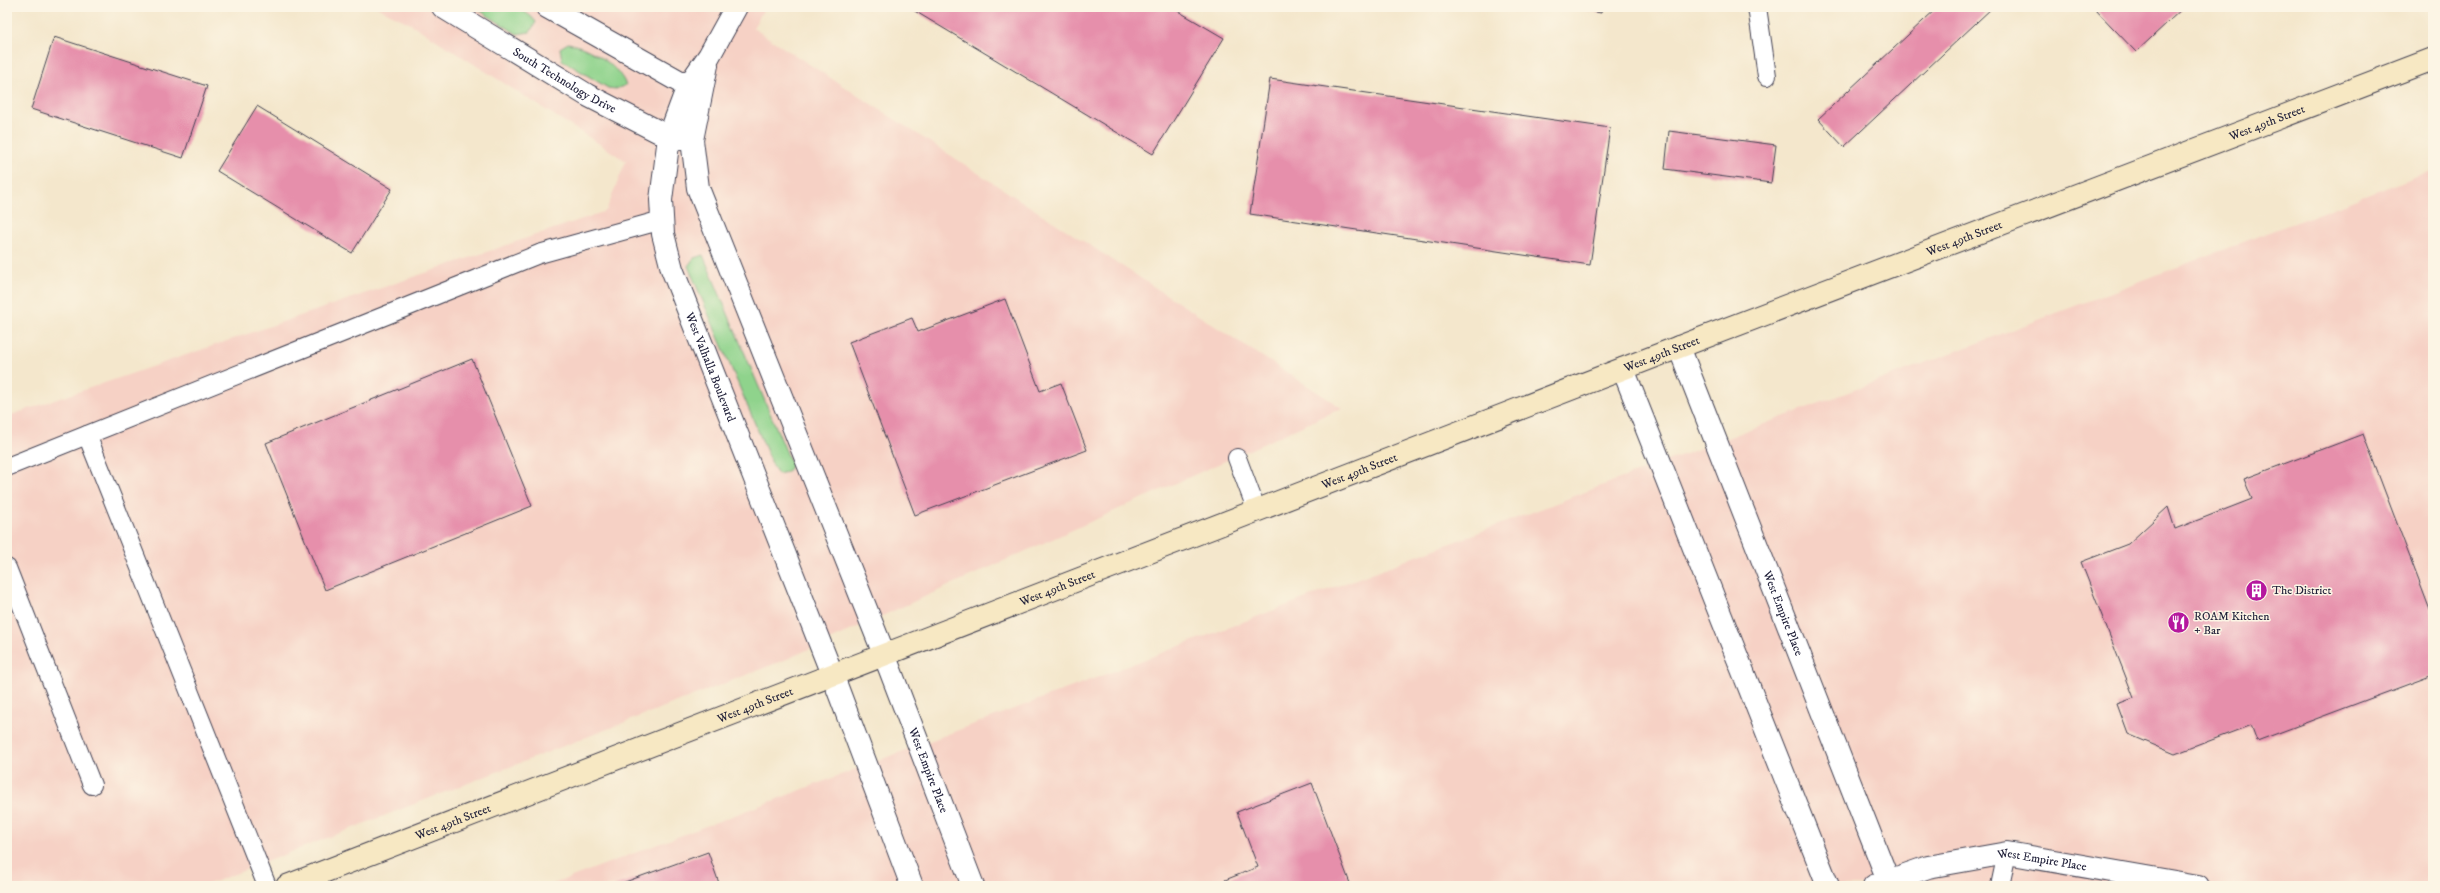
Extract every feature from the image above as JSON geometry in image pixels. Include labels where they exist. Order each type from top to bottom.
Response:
[{"type":"main road","name":"West 49th Street","points":[[287,886],[1679,347],[2433,59]]},
{"type":"street","name":"South Technology Drive","points":[[444,7],[587,95],[669,137],[692,140]]},
{"type":"street","points":[[547,7],[694,90]]},
{"type":"street","name":"West Valhalla Boulevard","points":[[736,7],[709,56],[694,90],[669,137],[661,200],[662,220],[672,269],[832,674]]},
{"type":"street","name":"West Valhalla Boulevard","points":[[694,90],[692,140],[698,188],[884,654]]},
{"type":"street","name":"West Empire Place","points":[[1679,347],[1881,883],[1928,867],[2007,852],[2198,886]]},
{"type":"street","points":[[1623,369],[1828,886]]},
{"type":"street","name":"West Empire Place","points":[[884,654],[973,886]]},
{"type":"street","points":[[832,674],[912,886]]},
{"type":"lane","points":[[1757,7],[1767,76]]},
{"type":"lane","points":[[7,467],[539,254],[662,220]]},
{"type":"lane","points":[[86,435],[267,886]]},
{"type":"lane","points":[[1237,458],[1257,511]]},
{"type":"lane","points":[[7,568],[92,785]]},
{"type":"lane","points":[[2000,886],[2007,852]]},
{"type":"shaded area","points":[[376,7],[765,7],[753,28],[1342,408],[787,659],[204,886],[7,886],[7,404],[11,415],[606,211],[626,161],[411,24]]},
{"type":"shaded area","points":[[2433,170],[2433,886],[548,886]]},
{"type":"green space","points":[[499,6],[516,8],[523,11],[536,22],[530,32],[517,34],[474,7]]},
{"type":"green space","points":[[568,43],[585,48],[602,58],[617,71],[626,85],[616,89],[608,88],[562,60],[560,48]]},
{"type":"green space","points":[[703,255],[792,465],[787,472],[778,474],[773,466],[688,266],[694,258]]},
{"type":"building","points":[[908,7],[1171,7],[1224,38],[1153,154]]},
{"type":"building","points":[[1569,7],[1602,7],[1601,13]]},
{"type":"building","points":[[1938,7],[1993,7],[1844,147],[1818,119]]},
{"type":"building","points":[[2093,7],[2184,7],[2136,52]]},
{"type":"building","points":[[54,37],[207,86],[183,158],[31,109]]},
{"type":"building","points":[[1270,79],[1610,128],[1590,265],[1250,214]]},
{"type":"building","points":[[257,106],[392,189],[352,253],[217,171]]},
{"type":"building","points":[[1669,131],[1776,145],[1771,183],[1665,169]]},
{"type":"building","points":[[1005,299],[1040,391],[1061,383],[1087,450],[915,515],[849,342],[912,318],[918,332]]},
{"type":"building","points":[[472,359],[532,506],[325,590],[266,443]]},
{"type":"building","name":"The District","points":[[2363,434],[2433,618],[2433,675],[2257,741],[2251,725],[2175,754],[2128,734],[2117,704],[2134,698],[2081,562],[2128,544],[2168,507],[2175,529],[2252,499],[2244,479]]},
{"type":"building","points":[[1312,783],[1351,886],[1227,886],[1225,880],[1258,867],[1237,812]]},
{"type":"building","points":[[708,852],[720,886],[614,886]]},
{"type":"place","name":"The District","points":[[2257,590]]},
{"type":"place","name":"ROAM Kitchen + Bar","points":[[2179,623]]}]
